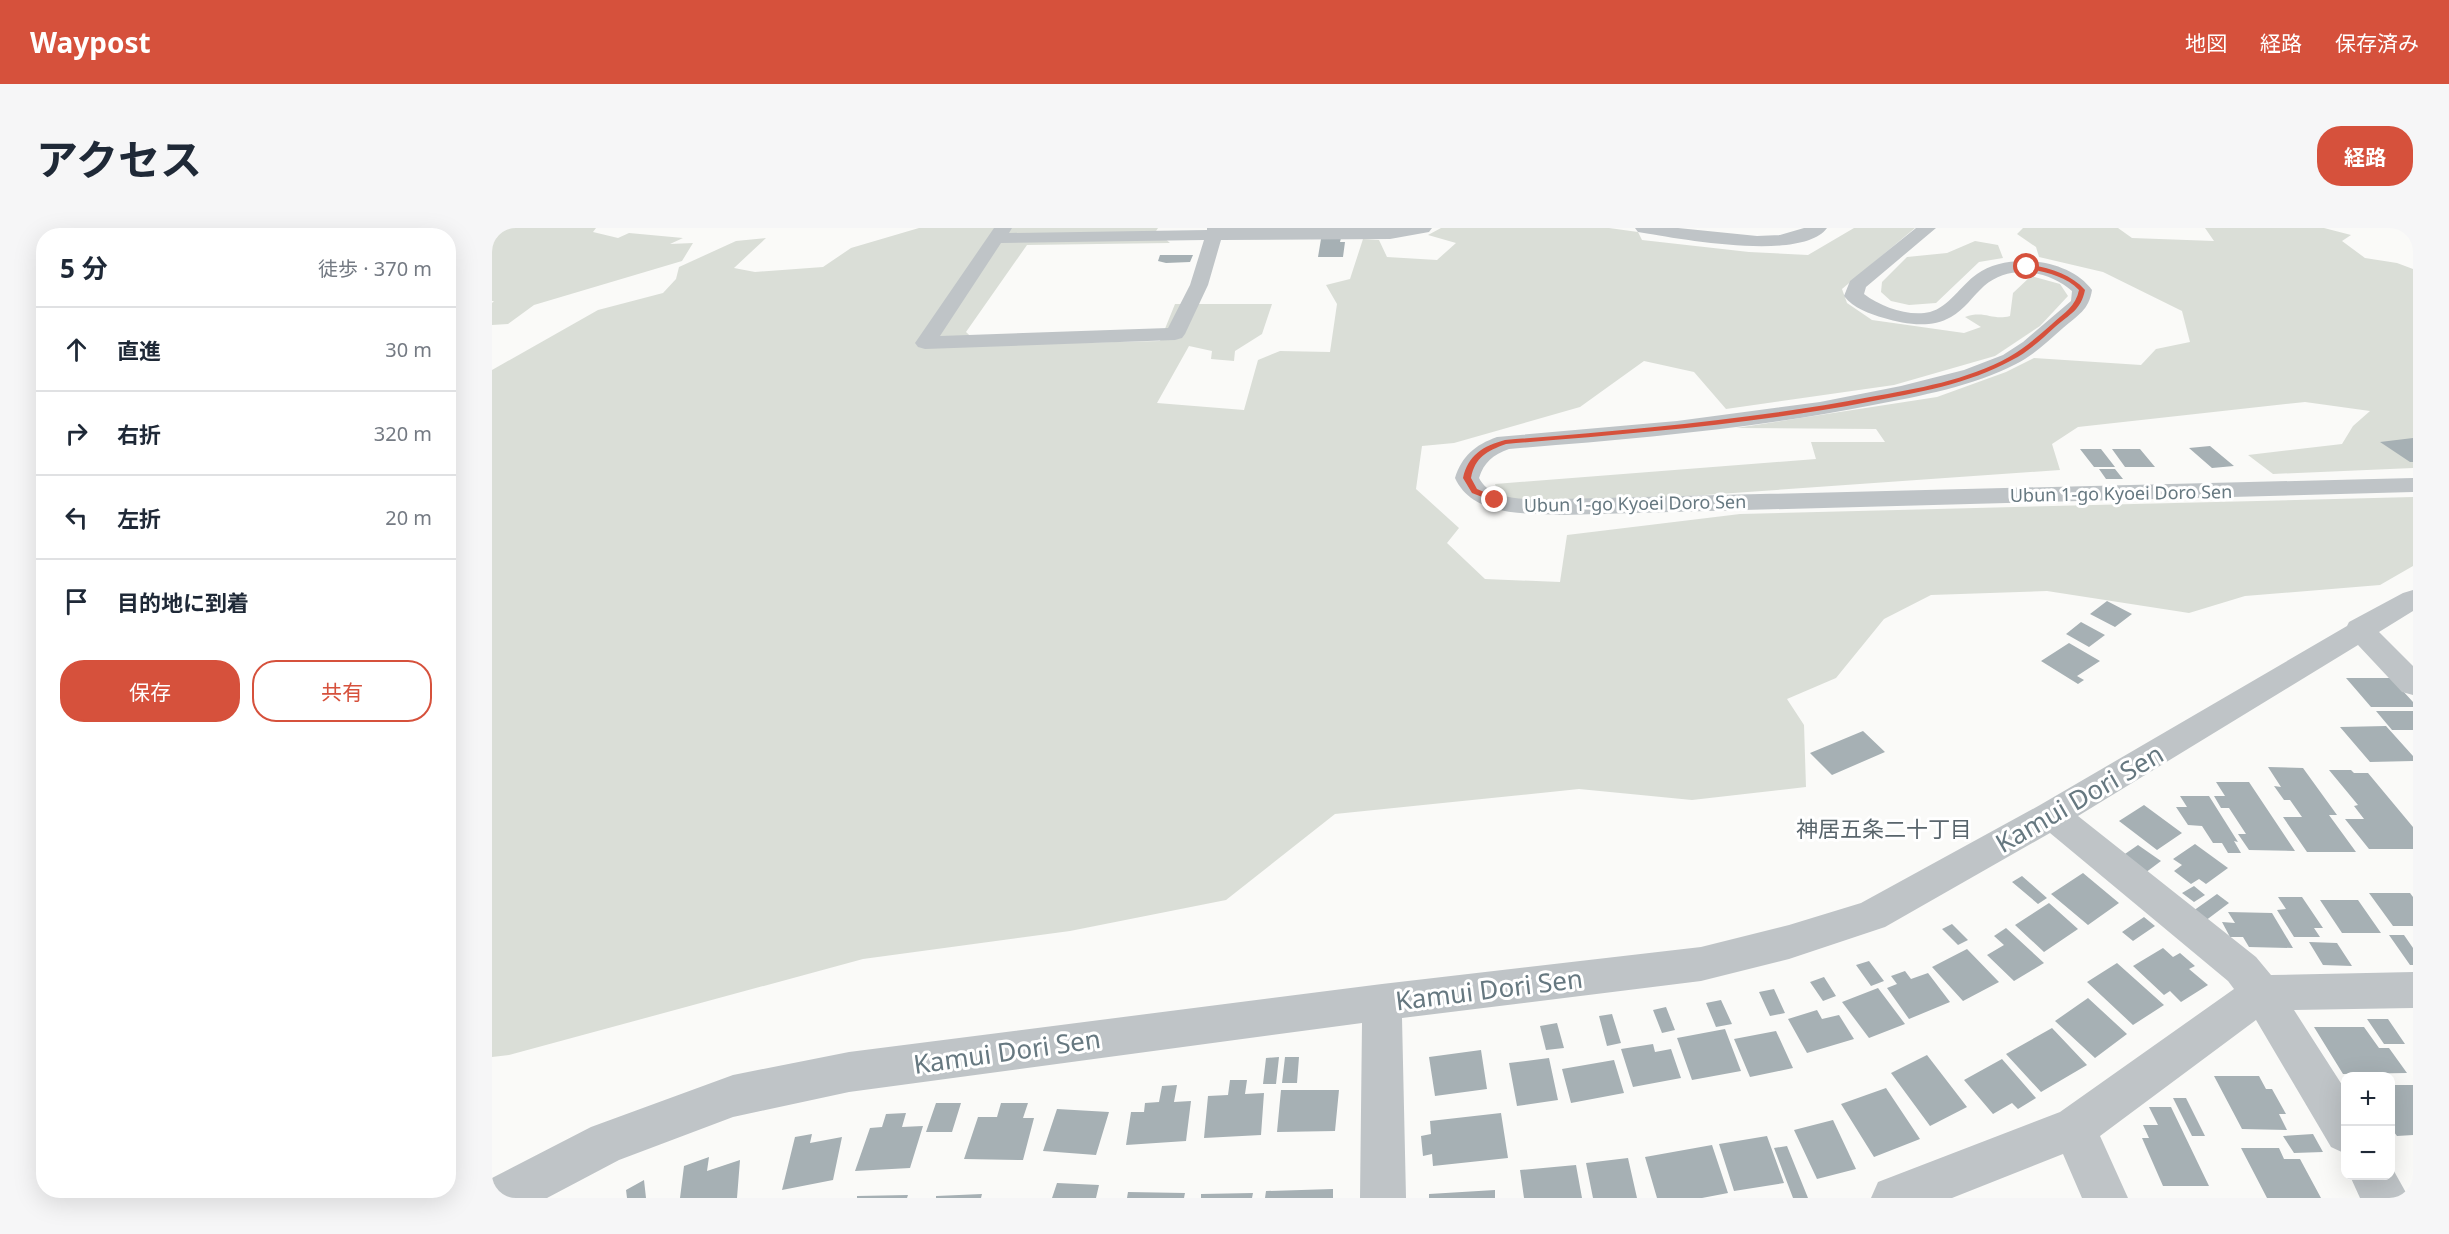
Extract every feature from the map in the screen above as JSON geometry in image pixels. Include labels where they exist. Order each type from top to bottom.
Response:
[{"type":"street","points":[[1215,231],[1199,285],[1175,334],[925,343],[1000,233],[1215,231],[1390,234],[1424,228]]},
{"type":"street","points":[[1644,228],[1744,241],[1797,237],[1818,228]]},
{"type":"street","name":"Ubun 1-go Kyoei Doro Sen","points":[[1927,228],[1857,285],[1854,296],[1864,305],[1880,312],[1904,317],[1942,314],[1988,274],[2007,267],[2027,267],[2049,271],[2074,281],[2082,290],[2080,303],[2030,346],[2010,359],[1972,375],[1901,393],[1820,409],[1677,428],[1505,442],[1482,450],[1469,466],[1467,478],[1474,491],[1495,500],[1519,506],[1562,507],[2413,485]]},
{"type":"street","name":"Kamui Dori Sen","points":[[500,1198],[607,1143],[733,1096],[849,1072],[1382,1002],[1701,964],[1789,942],[1872,916],[2052,815],[2413,599]]},
{"type":"street","points":[[2360,629],[2413,684]]},
{"type":"street","points":[[2052,815],[2241,969],[2261,993],[2342,1126]]},
{"type":"street","points":[[1894,1198],[2074,1128],[2261,993],[2413,990]]},
{"type":"street","points":[[1382,1002],[1383,1198]]},
{"type":"street","points":[[2074,1128],[2106,1198]]},
{"type":"street","points":[[2375,1180],[2386,1198]]},
{"type":"shaded area","points":[[492,228],[596,228],[593,232],[618,238],[629,233],[683,238],[670,244],[693,243],[682,261],[534,305],[508,324],[492,325],[492,303],[494,301],[492,301]]},
{"type":"shaded area","points":[[919,228],[1158,228],[1156,231],[1170,243],[1027,245],[966,332],[980,345],[1160,341],[1175,304],[1272,304],[1262,334],[1235,351],[1234,361],[1211,359],[1212,351],[1189,346],[1157,403],[1244,410],[1258,360],[1280,351],[1330,352],[1337,304],[1326,285],[1350,279],[1363,239],[1379,240],[1387,257],[1437,260],[1456,243],[1428,235],[1441,228],[1609,228],[1638,232],[1642,240],[1749,252],[1808,255],[1854,228],[1915,228],[1842,289],[1847,303],[1872,320],[1964,333],[1981,327],[1965,317],[1972,315],[2010,316],[2013,293],[2031,276],[2060,284],[2068,296],[2040,326],[1995,356],[1894,385],[1726,409],[1694,372],[1644,361],[1580,407],[1454,443],[1422,446],[1416,489],[1459,528],[1447,543],[1485,579],[1560,582],[1567,535],[1740,514],[2413,497],[2413,566],[2380,585],[2245,596],[2189,613],[2047,591],[1931,595],[1884,619],[1836,678],[1787,699],[1804,725],[1806,787],[1692,800],[1579,789],[1335,814],[1226,900],[1070,931],[863,959],[509,1055],[492,1057],[492,370],[598,310],[663,293],[676,279],[679,267],[736,241],[766,238],[734,268],[755,272],[823,267],[851,248]]},
{"type":"shaded area","points":[[2023,228],[2118,228],[2132,238],[2214,241],[2205,228],[2324,228],[2351,235],[2342,241],[2365,258],[2397,263],[2413,269],[2413,468],[2273,474],[2248,455],[2342,444],[2353,426],[2370,411],[2305,402],[2078,427],[2052,444],[2060,470],[1504,509],[1495,484],[1816,459],[1811,442],[1885,442],[1876,429],[1736,428],[1937,397],[2006,372],[2034,358],[2141,365],[2156,349],[2190,342],[2182,311],[2103,272],[2039,257],[2036,247],[2017,234]]},
{"type":"shaded area","points":[[1975,241],[1998,245],[2003,258],[1979,262],[1936,303],[1909,305],[1891,301],[1881,292],[1882,282],[1907,257],[1947,253]]},
{"type":"building","points":[[1341,238],[1340,242],[1345,242],[1343,257],[1318,257],[1321,239]]},
{"type":"building","points":[[1160,255],[1193,255],[1190,262],[1166,263],[1158,261]]},
{"type":"building","points":[[2413,438],[2413,462],[2380,442]]},
{"type":"building","points":[[2210,446],[2234,466],[2212,468],[2189,448]]},
{"type":"building","points":[[2080,449],[2101,449],[2115,467],[2094,467]]},
{"type":"building","points":[[2112,449],[2140,449],[2155,467],[2125,467]]},
{"type":"building","points":[[2099,469],[2115,469],[2123,479],[2106,479]]},
{"type":"building","points":[[2107,601],[2132,614],[2115,627],[2090,614]]},
{"type":"building","points":[[2081,622],[2105,635],[2089,647],[2066,634]]},
{"type":"building","points":[[2069,643],[2100,661],[2077,676],[2084,680],[2078,684],[2041,661]]},
{"type":"building","points":[[2346,678],[2391,678],[2413,702],[2413,707],[2371,707]]},
{"type":"building","points":[[2376,711],[2413,711],[2413,730],[2392,730]]},
{"type":"building","points":[[2386,726],[2413,756],[2413,761],[2370,762],[2340,727]]},
{"type":"building","points":[[1863,731],[1885,752],[1832,775],[1810,753]]},
{"type":"building","points":[[2268,767],[2303,768],[2337,815],[2329,815],[2356,852],[2307,852],[2283,817],[2302,817],[2290,800],[2284,800],[2274,786],[2281,787]]},
{"type":"building","points":[[2329,770],[2368,773],[2413,827],[2413,849],[2369,849],[2345,819],[2364,819],[2354,806],[2358,805]]},
{"type":"building","points":[[2216,782],[2249,782],[2295,851],[2249,850],[2238,834],[2246,834],[2229,808],[2221,808],[2214,796],[2225,796]]},
{"type":"building","points":[[2180,796],[2209,796],[2238,842],[2234,841],[2241,853],[2228,853],[2222,843],[2213,843],[2202,826],[2188,825],[2176,807],[2187,807]]},
{"type":"building","points":[[2144,805],[2182,833],[2157,850],[2119,821]]},
{"type":"building","points":[[2195,844],[2228,868],[2206,884],[2199,879],[2191,884],[2174,871],[2182,865],[2173,859]]},
{"type":"building","points":[[2138,845],[2161,861],[2145,873],[2122,856]]},
{"type":"building","points":[[2083,873],[2119,903],[2088,925],[2051,894]]},
{"type":"building","points":[[2022,876],[2047,898],[2038,904],[2012,882]]},
{"type":"building","points":[[2194,886],[2205,895],[2194,902],[2182,893]]},
{"type":"building","points":[[2369,893],[2410,893],[2413,897],[2413,926],[2393,926]]},
{"type":"building","points":[[2217,894],[2229,903],[2205,921],[2193,911]]},
{"type":"building","points":[[2278,897],[2302,897],[2323,928],[2314,928],[2320,937],[2294,937],[2277,910],[2286,909]]},
{"type":"building","points":[[2320,900],[2358,900],[2381,933],[2342,933]]},
{"type":"building","points":[[2049,903],[2078,929],[2044,952],[2015,925]]},
{"type":"building","points":[[2228,912],[2272,913],[2293,948],[2249,947],[2243,937],[2230,937],[2222,922],[2235,923]]},
{"type":"building","points":[[2144,917],[2155,926],[2133,941],[2122,932]]},
{"type":"building","points":[[1952,924],[1968,940],[1958,945],[1942,929]]},
{"type":"building","points":[[2006,928],[2044,963],[2014,981],[1987,955],[2004,945],[1994,936]]},
{"type":"building","points":[[2389,935],[2404,935],[2413,948],[2413,965],[2410,965]]},
{"type":"building","points":[[2309,942],[2337,943],[2352,966],[2323,965]]},
{"type":"building","points":[[2163,948],[2173,957],[2180,953],[2195,966],[2189,969],[2208,985],[2181,1002],[2170,991],[2164,995],[2133,966]]},
{"type":"building","points":[[1967,949],[1999,982],[1963,1001],[1932,967]]},
{"type":"building","points":[[1869,961],[1884,981],[1871,986],[1856,965]]},
{"type":"building","points":[[2117,963],[2164,1005],[2133,1025],[2087,982]]},
{"type":"building","points":[[1905,971],[1911,979],[1928,973],[1950,1002],[1909,1019],[1887,988],[1897,984],[1891,976]]},
{"type":"building","points":[[1824,977],[1836,996],[1823,1001],[1810,982]]},
{"type":"building","points":[[1878,988],[1905,1024],[1869,1038],[1842,1002]]},
{"type":"building","points":[[1774,989],[1785,1013],[1770,1016],[1759,992]]},
{"type":"building","points":[[2088,998],[2127,1034],[2095,1058],[2055,1021]]},
{"type":"building","points":[[1721,1000],[1732,1024],[1716,1027],[1706,1003]]},
{"type":"building","points":[[1666,1007],[1675,1030],[1662,1033],[1653,1010]]},
{"type":"building","points":[[1817,1010],[1822,1019],[1839,1015],[1854,1039],[1807,1053],[1788,1019]]},
{"type":"building","points":[[1612,1014],[1621,1043],[1607,1046],[1599,1016]]},
{"type":"building","points":[[2367,1019],[2388,1019],[2405,1044],[2384,1044]]},
{"type":"building","points":[[1557,1023],[1564,1048],[1546,1050],[1540,1026]]},
{"type":"building","points":[[2314,1027],[2364,1027],[2379,1048],[2389,1048],[2407,1073],[2395,1072],[2342,1072]]},
{"type":"building","points":[[2052,1028],[2087,1065],[2041,1092],[2006,1054]]},
{"type":"building","points":[[1725,1029],[1741,1071],[1692,1080],[1677,1038]]},
{"type":"building","points":[[1776,1031],[1793,1068],[1750,1077],[1734,1039]]},
{"type":"building","points":[[1653,1044],[1655,1052],[1671,1049],[1681,1078],[1633,1087],[1621,1049]]},
{"type":"building","points":[[1481,1050],[1487,1089],[1435,1096],[1429,1057]]},
{"type":"building","points":[[1927,1055],[1967,1107],[1930,1126],[1891,1073]]},
{"type":"building","points":[[1279,1057],[1276,1084],[1263,1084],[1266,1058]]},
{"type":"building","points":[[1285,1057],[1299,1057],[1297,1083],[1282,1083]]},
{"type":"building","points":[[1549,1058],[1558,1100],[1517,1106],[1509,1063]]},
{"type":"building","points":[[2002,1059],[2036,1098],[2018,1109],[2012,1103],[1993,1114],[1964,1080]]},
{"type":"building","points":[[1614,1060],[1624,1093],[1571,1103],[1562,1069]]},
{"type":"building","points":[[2214,1076],[2259,1076],[2266,1089],[2272,1089],[2286,1114],[2279,1114],[2287,1130],[2242,1129]]},
{"type":"building","points":[[1230,1080],[1247,1080],[1245,1094],[1264,1093],[1261,1135],[1204,1138],[1208,1096],[1228,1095]]},
{"type":"building","points":[[1177,1085],[1174,1102],[1191,1101],[1186,1141],[1126,1145],[1131,1112],[1144,1112],[1145,1103],[1159,1102],[1162,1086]]},
{"type":"building","points":[[2395,1085],[2413,1085],[2413,1135],[2397,1136],[2395,1133]]},
{"type":"building","points":[[1886,1088],[1920,1139],[1874,1157],[1841,1104]]},
{"type":"building","points":[[1281,1090],[1339,1090],[1335,1131],[1277,1132]]},
{"type":"building","points":[[2173,1098],[2186,1098],[2205,1136],[2192,1136]]},
{"type":"building","points":[[936,1103],[961,1103],[952,1132],[926,1132]]},
{"type":"building","points":[[1001,1103],[1028,1103],[1023,1118],[1034,1118],[1023,1160],[964,1159],[978,1117],[997,1117]]},
{"type":"building","points":[[2149,1107],[2171,1107],[2209,1186],[2163,1186],[2142,1138],[2149,1138],[2143,1125],[2158,1125]]},
{"type":"building","points":[[1057,1109],[1109,1112],[1096,1155],[1043,1151]]},
{"type":"building","points":[[906,1113],[902,1127],[923,1126],[910,1168],[855,1171],[870,1128],[882,1127],[886,1114]]},
{"type":"building","points":[[1501,1113],[1508,1158],[1433,1166],[1432,1154],[1423,1156],[1421,1136],[1431,1134],[1430,1121]]},
{"type":"building","points":[[1833,1120],[1856,1169],[1817,1179],[1794,1130]]},
{"type":"building","points":[[812,1134],[810,1143],[842,1137],[833,1180],[782,1190],[795,1137]]},
{"type":"building","points":[[2313,1134],[2323,1152],[2294,1153],[2283,1136]]},
{"type":"building","points":[[1767,1136],[1784,1183],[1734,1191],[1719,1144]]},
{"type":"building","points":[[1712,1145],[1728,1193],[1702,1198],[1657,1198],[1645,1157]]},
{"type":"building","points":[[1787,1146],[1808,1198],[1793,1198],[1774,1148]]},
{"type":"building","points":[[2241,1148],[2279,1148],[2284,1159],[2300,1159],[2321,1198],[2267,1198]]},
{"type":"building","points":[[709,1157],[707,1171],[740,1160],[737,1198],[680,1198],[684,1166]]},
{"type":"building","points":[[1628,1158],[1637,1198],[1593,1198],[1586,1163]]},
{"type":"building","points":[[1576,1165],[1582,1198],[1524,1198],[1520,1170]]},
{"type":"building","points":[[644,1180],[646,1198],[627,1198],[626,1190]]},
{"type":"building","points":[[1057,1183],[1099,1185],[1096,1198],[1052,1198]]},
{"type":"building","points":[[1333,1189],[1333,1198],[1265,1198],[1266,1191]]},
{"type":"building","points":[[1495,1190],[1495,1198],[1429,1198],[1429,1194]]},
{"type":"building","points":[[1128,1192],[1185,1193],[1184,1198],[1127,1198]]},
{"type":"building","points":[[1253,1193],[1252,1198],[1201,1198],[1201,1194]]},
{"type":"building","points":[[982,1194],[981,1198],[936,1198],[936,1196]]},
{"type":"building","points":[[908,1195],[907,1198],[857,1198],[857,1196]]},
{"type":"district","name":"神居五条二十丁目","points":[[1884,828]]},
{"type":"route","points":[[1495,500],[1474,491],[1467,478],[1469,466],[1482,450],[1505,442],[1677,428],[1820,409],[1901,393],[1972,375],[2010,359],[2030,346],[2080,303],[2082,290],[2074,281],[2049,271],[2027,267]]}]
